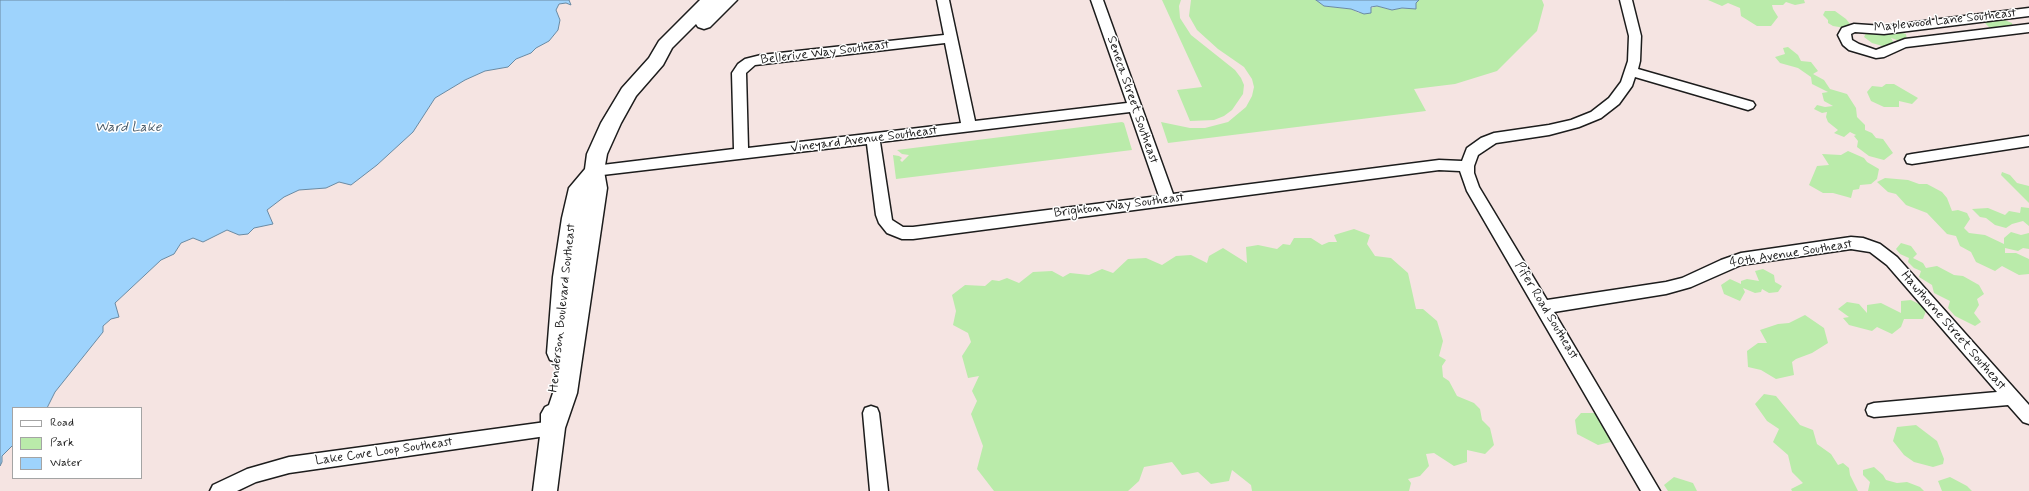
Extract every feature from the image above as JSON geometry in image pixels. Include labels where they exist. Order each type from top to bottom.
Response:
[{"type":"main road","name":"Henderson Boulevard Southeast","points":[[545,491],[553,428],[560,410],[566,385],[596,188],[594,171],[597,154],[611,123],[629,92],[657,61],[665,45],[710,0]]},
{"type":"main road","name":"Henderson Boulevard Southeast","points":[[657,61],[675,52],[728,0]]},
{"type":"street","points":[[943,0],[969,127]]},
{"type":"street","name":"Seneca Street Southeast","points":[[1097,0],[1168,200]]},
{"type":"street","points":[[1467,166],[1472,152],[1478,146],[1494,138],[1561,128],[1596,115],[1614,101],[1621,93],[1632,72],[1635,55],[1633,23],[1626,0]]},
{"type":"street","name":"Maplewood Lane Southeast","points":[[2029,12],[1884,30],[1854,28],[1846,31],[1844,35],[1847,42],[1854,47],[1876,54],[1884,53],[1892,47],[1905,43],[2029,28]]},
{"type":"street","name":"Bellerive Way Southeast","points":[[741,155],[739,73],[743,67],[750,62],[761,59],[951,38]]},
{"type":"street","points":[[1632,72],[1748,105]]},
{"type":"street","name":"Vineyard Avenue Southeast","points":[[594,171],[741,155],[1134,107]]},
{"type":"street","name":"Brighton Way Southeast","points":[[873,139],[883,215],[886,223],[892,229],[902,233],[913,233],[1439,165],[1467,166]]},
{"type":"street","points":[[1912,159],[2029,141]]},
{"type":"street","name":"Pifer Road Southeast","points":[[1467,166],[1467,173],[1472,187],[1651,491]]},
{"type":"street","name":"40th Avenue Southeast","points":[[1544,307],[1666,288],[1686,283],[1726,264],[1741,259],[1851,243],[1863,244],[1875,248]]},
{"type":"street","name":"Hawthorne Street Southeast","points":[[1875,248],[1892,261],[2029,417]]},
{"type":"street","points":[[1874,410],[2012,398]]},
{"type":"street","points":[[871,413],[879,491]]},
{"type":"street","name":"Lake Cove Loop Southeast","points":[[219,491],[253,475],[289,465],[553,428]]},
{"type":"green space","points":[[1162,0],[1181,0],[1179,6],[1180,18],[1191,35],[1235,70],[1241,78],[1244,85],[1243,94],[1232,110],[1224,116],[1214,120],[1190,121],[1177,90],[1202,87]]},
{"type":"green space","points":[[1191,0],[1316,0],[1324,6],[1351,9],[1359,13],[1377,6],[1392,10],[1402,8],[1416,9],[1416,3],[1419,0],[1542,0],[1544,5],[1537,31],[1497,71],[1455,84],[1414,89],[1426,111],[1168,143],[1161,122],[1190,128],[1205,128],[1228,122],[1246,107],[1252,96],[1254,87],[1252,79],[1244,67],[1218,49],[1197,30],[1189,16]]},
{"type":"green space","points":[[1708,0],[1804,0],[1805,3],[1795,5],[1786,2],[1783,5],[1772,5],[1778,17],[1771,26],[1757,26],[1741,16],[1740,8],[1728,3],[1722,6]]},
{"type":"green space","points":[[1825,11],[1835,11],[1850,24],[1845,28],[1833,26],[1828,23],[1828,20],[1823,15]]},
{"type":"green space","points":[[1997,17],[2012,23],[2014,32],[1991,29],[1985,23],[1987,18]]},
{"type":"green space","points":[[1894,30],[1906,34],[1907,40],[1900,41],[1891,38],[1894,43],[1886,47],[1872,43],[1864,37],[1867,31],[1888,34],[1888,31]]},
{"type":"green space","points":[[1788,47],[1798,55],[1801,61],[1811,62],[1818,71],[1813,74],[1824,80],[1830,89],[1847,94],[1856,108],[1857,117],[1865,125],[1865,130],[1872,133],[1876,138],[1883,139],[1893,153],[1884,160],[1869,156],[1857,147],[1858,141],[1854,136],[1856,135],[1850,132],[1844,137],[1834,133],[1838,130],[1828,122],[1826,117],[1827,112],[1822,113],[1814,109],[1817,105],[1825,107],[1833,106],[1824,101],[1822,93],[1828,92],[1812,84],[1811,77],[1798,68],[1780,63],[1775,57],[1785,54],[1783,48]]},
{"type":"green space","points":[[1886,84],[1894,84],[1918,98],[1912,104],[1899,101],[1899,107],[1884,107],[1871,101],[1867,92],[1872,86],[1882,87]]},
{"type":"green space","points":[[1122,122],[1124,123],[1132,150],[896,179],[893,155],[902,158],[900,160],[902,162],[909,155],[902,154],[897,150]]},
{"type":"green space","points":[[1848,151],[1864,158],[1867,162],[1879,169],[1877,179],[1871,184],[1860,185],[1859,189],[1853,190],[1851,198],[1833,193],[1823,193],[1809,185],[1817,166],[1829,165],[1822,154],[1841,155]]},
{"type":"green space","points":[[2002,172],[2010,175],[2017,183],[2029,186],[2029,203],[2001,175]]},
{"type":"green space","points":[[1885,178],[1908,180],[1919,184],[1927,184],[1942,192],[1947,198],[1952,211],[1958,210],[1967,213],[1970,219],[1964,228],[1969,233],[1985,235],[2004,244],[2004,238],[2011,232],[2021,235],[2029,233],[2029,249],[2023,248],[2018,251],[2005,248],[2005,253],[2016,253],[2029,259],[2029,274],[2019,275],[2002,266],[1995,271],[1976,262],[1971,252],[1960,246],[1956,236],[1947,234],[1927,213],[1906,205],[1896,194],[1888,192],[1877,182]]},
{"type":"green space","points":[[2021,207],[2029,208],[2029,226],[2023,221],[2012,224],[2006,228],[1995,225],[1986,218],[1980,217],[1972,209],[1988,208],[2005,215],[2009,211],[2020,213]]},
{"type":"green space","points":[[1354,229],[1370,235],[1367,244],[1375,256],[1391,258],[1408,273],[1416,309],[1423,309],[1437,321],[1443,341],[1439,356],[1446,360],[1442,366],[1443,377],[1449,381],[1457,396],[1474,403],[1480,409],[1482,420],[1490,428],[1494,445],[1485,454],[1467,450],[1467,462],[1454,466],[1434,453],[1426,454],[1429,466],[1420,476],[1408,479],[1411,483],[1409,491],[1252,491],[1251,485],[1232,470],[1229,481],[1211,484],[1198,472],[1182,475],[1172,462],[1144,467],[1139,481],[1128,491],[994,491],[977,469],[983,446],[971,414],[977,401],[972,391],[979,376],[968,378],[962,356],[971,342],[968,333],[953,325],[956,311],[952,295],[965,285],[985,286],[992,280],[999,281],[1007,278],[1019,283],[1033,272],[1052,271],[1063,277],[1070,273],[1089,275],[1102,269],[1113,273],[1128,259],[1146,258],[1162,265],[1176,256],[1191,255],[1207,263],[1209,256],[1223,248],[1247,263],[1246,247],[1258,245],[1277,249],[1283,244],[1290,245],[1294,238],[1311,238],[1322,245],[1329,242],[1337,242],[1334,235]]},
{"type":"green space","points":[[1901,243],[1911,246],[1917,254],[1913,258],[1923,263],[1926,268],[1937,266],[1954,275],[1963,276],[1979,285],[1984,294],[1977,299],[1979,305],[1974,313],[1981,322],[1975,326],[1955,316],[1948,308],[1950,301],[1934,293],[1932,285],[1919,277],[1921,271],[1914,268],[1908,262],[1909,258],[1900,254],[1896,249]]},
{"type":"green space","points":[[1763,269],[1774,275],[1775,282],[1782,286],[1778,292],[1769,293],[1762,289],[1761,292],[1755,293],[1743,288],[1745,292],[1740,301],[1724,294],[1721,285],[1730,279],[1741,284],[1741,281],[1747,279],[1759,281],[1755,271]]},
{"type":"green space","points":[[1911,300],[1927,308],[1923,319],[1904,319],[1901,327],[1892,334],[1877,327],[1872,331],[1849,325],[1843,318],[1849,317],[1838,309],[1847,302],[1859,304],[1867,313],[1867,305],[1881,303],[1901,313],[1901,301]]},
{"type":"green space","points":[[1805,315],[1824,328],[1828,343],[1812,353],[1792,362],[1794,375],[1776,379],[1761,370],[1748,367],[1747,351],[1758,343],[1767,343],[1760,330],[1778,324],[1789,323]]},
{"type":"green space","points":[[1764,394],[1776,396],[1800,425],[1813,430],[1817,444],[1831,454],[1838,465],[1843,463],[1849,468],[1850,475],[1858,491],[1792,491],[1791,489],[1803,483],[1792,472],[1788,455],[1773,442],[1779,429],[1767,421],[1755,404]]},
{"type":"green space","points":[[1581,413],[1597,413],[1615,441],[1598,445],[1577,434],[1575,420]]},
{"type":"green space","points":[[1916,425],[1937,441],[1944,459],[1943,464],[1933,467],[1914,462],[1904,455],[1893,441],[1897,427]]},
{"type":"green space","points":[[1874,467],[1886,480],[1897,483],[1907,482],[1920,487],[1924,491],[1868,491],[1870,482],[1863,475],[1863,470]]},
{"type":"green space","points":[[1674,477],[1693,483],[1697,491],[1668,491],[1664,485]]},
{"type":"green space","points":[[1950,477],[1967,486],[1972,491],[1942,491],[1938,481]]},
{"type":"water","name":"Ward Lake","points":[[0,0],[569,0],[571,5],[566,3],[559,4],[556,10],[560,20],[558,30],[549,41],[536,48],[531,53],[516,59],[508,67],[485,71],[465,80],[435,98],[413,132],[377,165],[351,185],[339,182],[326,188],[299,190],[284,197],[267,210],[273,224],[254,228],[248,234],[239,235],[227,230],[203,242],[193,238],[181,243],[174,254],[161,260],[115,303],[119,317],[111,319],[103,326],[103,332],[55,392],[48,407],[12,407],[12,446],[2,456],[0,466]]},
{"type":"water","points":[[1316,0],[1419,0],[1416,3],[1416,9],[1402,8],[1392,10],[1377,6],[1371,7],[1371,13],[1364,14],[1351,9],[1324,6]]}]
